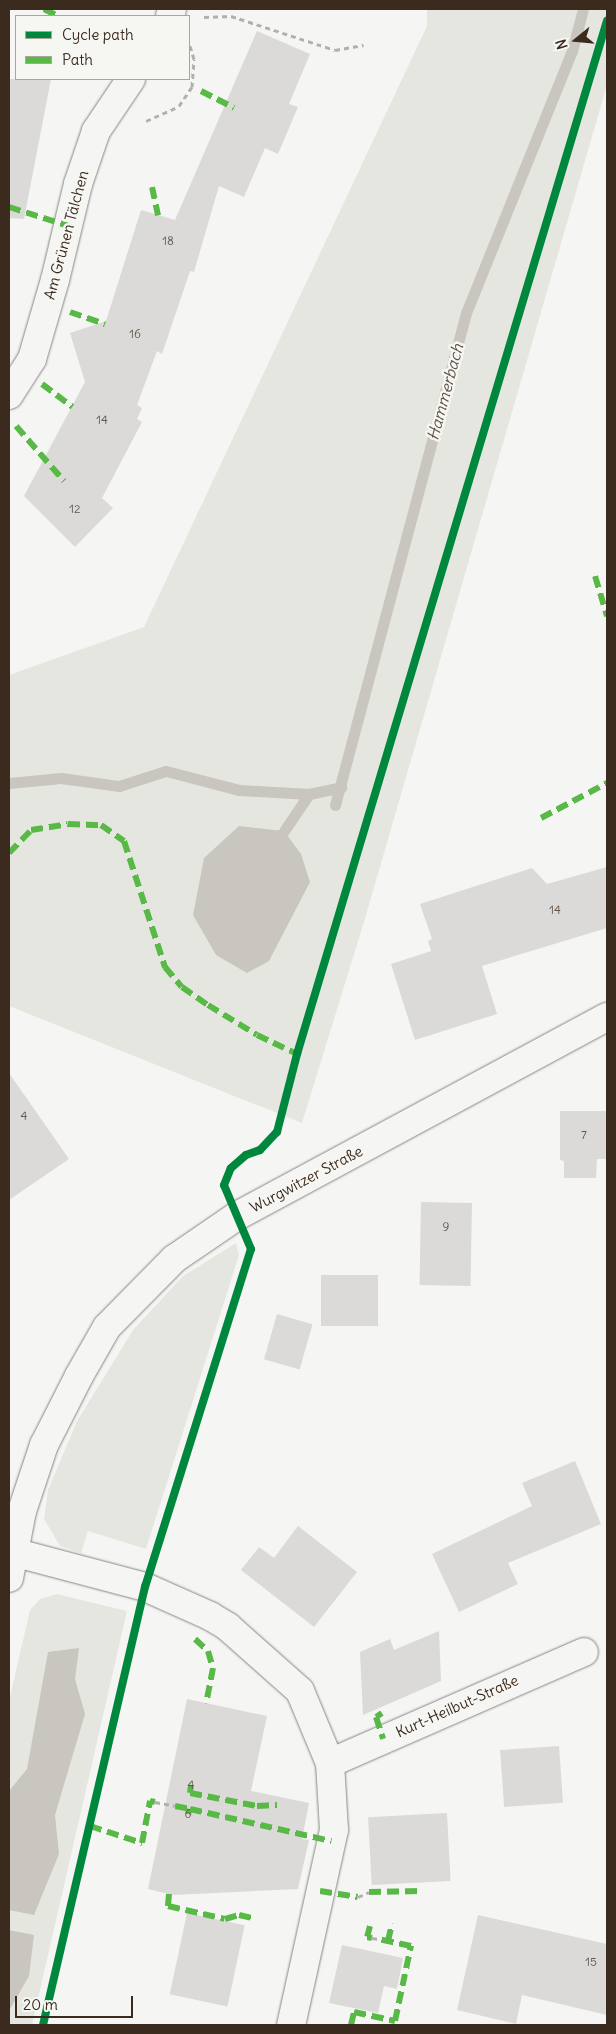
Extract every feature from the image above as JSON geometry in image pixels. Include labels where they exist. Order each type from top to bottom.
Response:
[{"type":"street","name":"Am Grünen Tälchen","points":[[9,395],[32,359],[55,280],[78,184],[96,131],[130,80]]},
{"type":"street","name":"Wurgwitzer Straße","points":[[11,1561],[22,1510],[44,1445],[79,1376],[107,1327],[174,1259],[237,1216],[607,1016]]},
{"type":"street","points":[[11,1561],[145,1588],[228,1627],[300,1691],[330,1763],[334,1830],[291,2025]]},
{"type":"street","name":"Kurt-Heilbut-Straße","points":[[330,1763],[488,1692],[584,1652]]},
{"type":"path","points":[[211,16],[232,16],[316,47],[335,50],[364,45]]},
{"type":"path","points":[[155,1802],[175,1806]]},
{"type":"path","points":[[358,1897],[369,1892]]},
{"type":"path","points":[[372,1938],[379,1939]]},
{"type":"shaded area","points":[[427,9],[607,9],[607,85],[364,922],[302,1123],[9,1006],[9,675],[144,627],[427,26]]},
{"type":"shaded area","points":[[239,826],[284,831],[301,854],[310,882],[269,961],[247,973],[216,955],[193,915],[204,858]]},
{"type":"shaded area","points":[[236,1243],[239,1255],[146,1549],[88,1531],[81,1553],[60,1546],[44,1519],[48,1490],[77,1421],[133,1330],[183,1276]]},
{"type":"shaded area","points":[[57,1594],[127,1611],[32,2025],[9,2025],[9,1701],[30,1610],[40,1599]]},
{"type":"shaded area","points":[[79,1648],[75,1679],[85,1714],[55,1815],[59,1854],[34,1915],[9,1910],[9,1791],[27,1769],[48,1652]]},
{"type":"shaded area","points":[[9,1930],[34,1935],[29,1976],[9,2011]]},
{"type":"building","points":[[257,31],[310,54],[289,104],[298,107],[278,154],[265,148],[244,197],[219,186],[194,272],[190,271],[162,354],[157,351],[137,405],[142,408],[137,419],[142,422],[102,498],[113,508],[75,547],[24,496],[85,382],[70,333],[106,321],[141,210],[175,220]]},
{"type":"building","points":[[9,79],[51,80],[24,219],[9,218]]},
{"type":"building","points":[[607,867],[607,928],[482,966],[497,1014],[415,1040],[391,964],[431,951],[428,941],[432,939],[420,904],[532,868],[547,884]]},
{"type":"building","points":[[9,1073],[69,1159],[9,1200]]},
{"type":"building","points":[[560,1111],[607,1111],[607,1159],[597,1159],[596,1178],[564,1178],[564,1161],[560,1160]]},
{"type":"building","points":[[421,1202],[472,1203],[471,1286],[420,1285]]},
{"type":"building","points":[[321,1275],[378,1275],[378,1326],[321,1326]]},
{"type":"building","points":[[277,1314],[313,1324],[300,1369],[264,1359]]},
{"type":"building","points":[[575,1461],[601,1524],[508,1563],[518,1584],[459,1612],[432,1554],[532,1506],[522,1483]]},
{"type":"building","points":[[298,1526],[357,1572],[314,1627],[241,1570],[259,1547],[274,1558]]},
{"type":"building","points":[[439,1631],[441,1681],[363,1715],[360,1652],[390,1639],[394,1650]]},
{"type":"building","points":[[187,1699],[267,1716],[251,1791],[309,1803],[302,1839],[309,1840],[298,1889],[172,1895],[148,1889]]},
{"type":"building","points":[[559,1746],[563,1803],[504,1807],[500,1750]]},
{"type":"building","points":[[447,1813],[451,1881],[372,1885],[368,1817]]},
{"type":"building","points":[[187,1913],[245,1925],[227,2006],[170,1994]]},
{"type":"building","points":[[478,1915],[607,1944],[607,2015],[522,1995],[516,2024],[457,2010]]},
{"type":"building","points":[[342,1945],[403,1958],[397,1989],[384,1986],[378,2013],[329,2003]]},
{"type":"waterway","name":"Hammerbach","points":[[335,805],[466,313],[572,51],[583,9]]},
{"type":"waterway","name":"Hammerbach","points":[[9,783],[61,778],[119,786],[166,771],[239,790],[309,794],[341,787]]},
{"type":"waterway","points":[[284,831],[309,794]]},
{"type":"marked path","points":[[44,9],[56,15]]},
{"type":"marked path","points":[[201,91],[234,108]]},
{"type":"marked path","points":[[152,187],[158,215]]},
{"type":"marked path","points":[[9,207],[69,226]]},
{"type":"marked path","points":[[70,312],[105,324]]},
{"type":"marked path","points":[[42,384],[72,407]]},
{"type":"marked path","points":[[16,426],[64,481]]},
{"type":"marked path","points":[[595,576],[607,616]]},
{"type":"marked path","points":[[541,818],[607,783]]},
{"type":"marked path","points":[[9,853],[31,830],[68,824],[101,825],[124,841],[165,967],[182,987],[208,1005],[257,1035],[297,1054]]},
{"type":"marked path","points":[[195,1639],[208,1651],[213,1668],[206,1703]]},
{"type":"marked path","points":[[382,1713],[376,1717],[383,1739]]},
{"type":"marked path","points":[[191,1785],[190,1793],[257,1806],[277,1805]]},
{"type":"marked path","points":[[90,1826],[142,1843],[150,1801],[155,1802]]},
{"type":"marked path","points":[[175,1806],[190,1809]]},
{"type":"marked path","points":[[188,1814],[190,1809],[331,1841]]},
{"type":"marked path","points":[[320,1891],[358,1897]]},
{"type":"marked path","points":[[369,1892],[422,1891]]},
{"type":"marked path","points":[[169,1894],[168,1906],[225,1919],[239,1915],[252,1918]]},
{"type":"marked path","points":[[388,1941],[392,1923]]},
{"type":"marked path","points":[[370,1926],[367,1937],[372,1938]]},
{"type":"marked path","points":[[351,2025],[354,2012],[395,2021],[411,1946],[379,1939]]},
{"type":"cycle path","points":[[43,2025],[145,1587],[251,1249],[224,1185],[231,1168],[246,1155],[260,1150],[277,1132],[297,1054],[607,21]]}]
